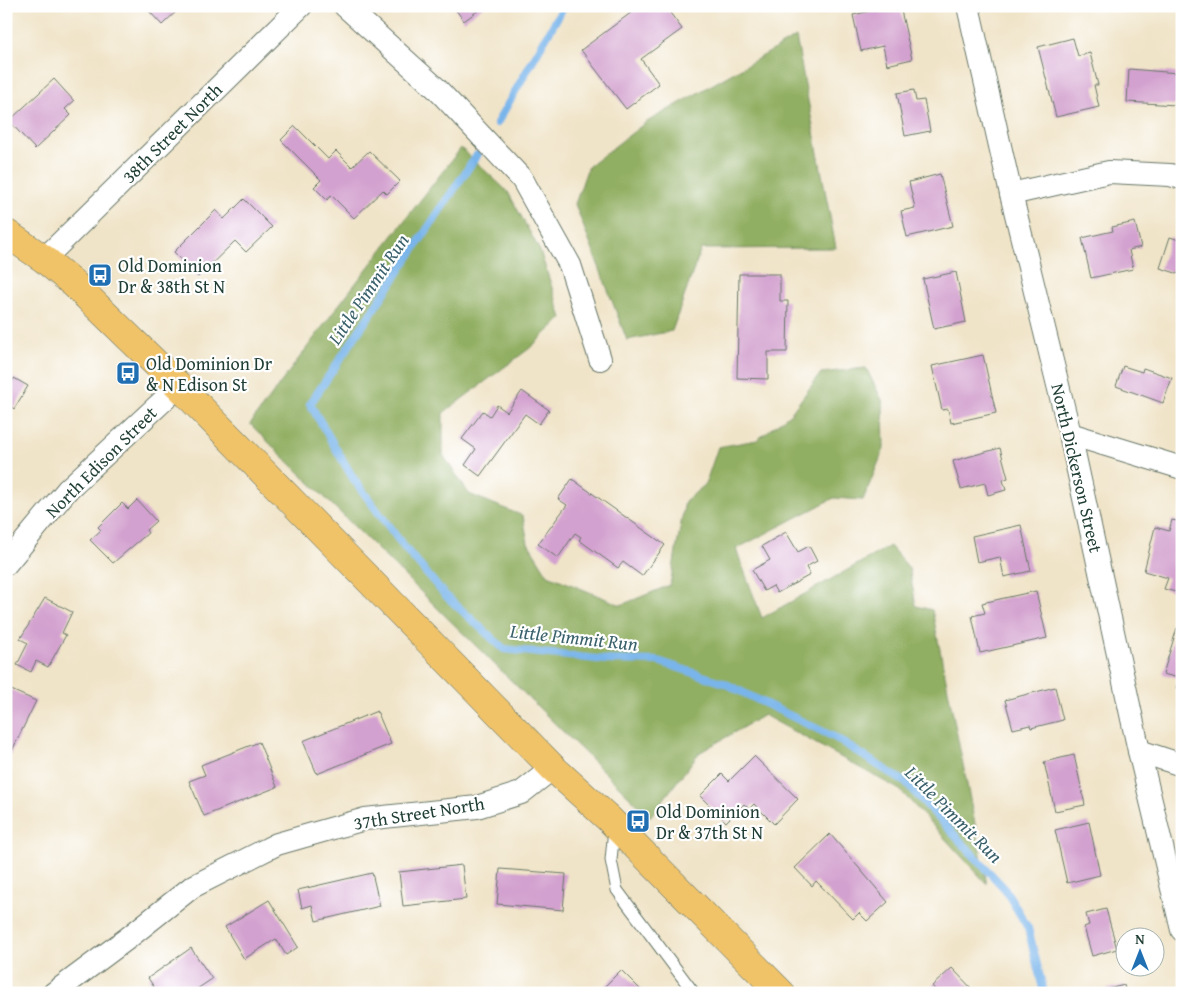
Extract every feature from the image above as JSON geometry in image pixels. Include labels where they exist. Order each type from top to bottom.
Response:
[{"type":"main road","points":[[6,233],[44,259],[73,284],[179,386],[553,768],[615,825],[781,993]]},
{"type":"street","name":"38th Street North","points":[[44,259],[301,6]]},
{"type":"street","points":[[344,6],[437,90],[522,179],[570,265],[600,359]]},
{"type":"street","name":"North Dickerson Street","points":[[968,6],[1011,194],[1070,434],[1139,751],[1182,930]]},
{"type":"street","points":[[1011,194],[1109,172],[1170,175],[1182,178]]},
{"type":"street","name":"North Edison Street","points":[[6,564],[68,489],[179,386]]},
{"type":"street","points":[[1070,434],[1182,468]]},
{"type":"street","points":[[1139,751],[1182,765]]},
{"type":"street","name":"37th Street North","points":[[54,993],[192,887],[277,844],[365,819],[476,807],[521,793],[553,768]]},
{"type":"lane","points":[[615,825],[611,860],[616,890],[694,993]]},
{"type":"green space","points":[[796,37],[836,248],[701,249],[672,331],[627,340],[575,204],[588,167],[645,123]]},
{"type":"green space","points":[[461,148],[508,192],[540,251],[562,318],[530,348],[443,413],[443,455],[469,494],[523,516],[528,543],[548,575],[621,605],[670,585],[685,501],[705,485],[718,447],[757,440],[791,413],[821,373],[866,368],[883,402],[884,449],[863,500],[834,498],[736,549],[762,618],[890,546],[909,568],[916,606],[932,610],[987,884],[900,790],[764,715],[699,753],[650,817],[250,424],[338,306]]},
{"type":"building","points":[[154,6],[189,6],[185,10],[181,7],[162,25],[149,11]]},
{"type":"building","points":[[453,6],[484,6],[464,21]]},
{"type":"building","points":[[640,6],[665,6],[682,29],[641,59],[659,84],[626,109],[581,50]]},
{"type":"building","points":[[892,6],[900,6],[912,59],[887,65],[883,46],[861,51],[853,15]]},
{"type":"building","points":[[1073,38],[1078,56],[1090,53],[1098,85],[1094,85],[1099,107],[1056,117],[1038,47]]},
{"type":"building","points":[[1129,69],[1178,73],[1176,105],[1127,102]]},
{"type":"building","points":[[54,79],[74,101],[65,109],[71,115],[35,149],[9,121]]},
{"type":"building","points":[[914,90],[916,101],[924,100],[930,131],[905,136],[897,93]]},
{"type":"building","points":[[295,126],[328,159],[336,151],[352,167],[369,151],[400,181],[387,194],[383,190],[354,218],[331,195],[327,200],[314,187],[321,180],[281,140]]},
{"type":"building","points":[[940,174],[953,226],[907,237],[901,211],[915,208],[909,182]]},
{"type":"building","points":[[244,199],[272,227],[246,252],[235,241],[198,277],[174,252],[216,210],[224,219]]},
{"type":"building","points":[[1135,222],[1141,247],[1129,250],[1133,269],[1091,278],[1082,238],[1113,231],[1112,227]]},
{"type":"building","points":[[1170,237],[1182,241],[1182,275],[1160,268]]},
{"type":"building","points":[[956,272],[966,322],[934,329],[923,279]]},
{"type":"building","points":[[739,274],[780,274],[780,301],[788,301],[787,352],[768,352],[768,379],[737,378]]},
{"type":"building","points":[[983,355],[996,413],[951,423],[948,409],[942,410],[932,366]]},
{"type":"building","points":[[1123,366],[1142,372],[1143,368],[1172,378],[1163,403],[1116,386]]},
{"type":"building","points":[[14,378],[28,386],[14,409],[11,407],[6,416],[6,393]]},
{"type":"building","points":[[522,391],[549,410],[539,424],[525,414],[480,476],[465,465],[476,449],[462,439],[483,411],[490,416],[497,405],[507,412]]},
{"type":"building","points":[[1000,448],[1008,478],[1003,480],[1006,490],[988,495],[985,483],[961,489],[953,461]]},
{"type":"building","points":[[572,479],[665,545],[642,576],[623,562],[618,568],[579,540],[581,537],[575,533],[558,558],[538,544],[567,505],[558,499]]},
{"type":"building","points":[[137,500],[156,521],[146,530],[148,533],[113,563],[90,540],[101,530],[98,527],[122,503],[128,509]]},
{"type":"building","points":[[1172,520],[1182,522],[1182,588],[1180,593],[1164,589],[1168,578],[1144,571],[1155,527],[1169,531]]},
{"type":"building","points":[[1021,525],[1031,571],[1004,577],[1000,557],[977,562],[972,536]]},
{"type":"building","points":[[786,532],[798,552],[809,546],[817,561],[806,567],[810,575],[777,593],[773,586],[764,591],[752,570],[770,560],[762,546]]},
{"type":"building","points":[[1036,591],[1047,638],[980,653],[972,616],[985,613],[982,603]]},
{"type":"building","points":[[45,598],[72,612],[62,633],[66,635],[48,667],[36,661],[31,672],[17,665],[28,643],[20,639]]},
{"type":"building","points":[[1177,628],[1182,630],[1182,690],[1176,688],[1179,678],[1163,674]]},
{"type":"building","points":[[1055,687],[1063,720],[1031,728],[1030,725],[1013,729],[1005,700]]},
{"type":"building","points":[[9,689],[36,701],[9,757],[6,756],[6,693]]},
{"type":"building","points":[[377,711],[391,744],[317,774],[303,741]]},
{"type":"building","points":[[259,742],[277,787],[204,816],[189,781],[205,775],[201,765]]},
{"type":"building","points":[[1074,755],[1085,805],[1055,811],[1044,762]]},
{"type":"building","points":[[754,756],[798,799],[774,824],[754,804],[749,809],[744,804],[726,822],[700,796],[722,774],[729,781]]},
{"type":"building","points":[[1089,822],[1100,875],[1067,883],[1055,830]]},
{"type":"building","points":[[830,834],[888,902],[867,921],[859,913],[853,919],[816,881],[812,886],[795,868]]},
{"type":"building","points":[[462,865],[466,899],[403,906],[399,872]]},
{"type":"building","points":[[500,869],[566,874],[563,910],[497,904]]},
{"type":"building","points":[[372,873],[380,906],[316,921],[312,905],[302,908],[298,890]]},
{"type":"building","points":[[269,900],[298,947],[286,955],[276,939],[244,959],[225,927]]},
{"type":"building","points":[[1106,909],[1116,949],[1092,956],[1084,927],[1089,925],[1086,914]]},
{"type":"building","points":[[191,948],[212,979],[191,993],[158,993],[148,978]]},
{"type":"building","points":[[952,968],[976,993],[938,993],[932,986]]},
{"type":"building","points":[[621,970],[644,993],[598,993]]},
{"type":"building","points":[[1124,985],[1126,993],[1097,993],[1097,992]]},
{"type":"waterway","name":"Little Pimmit Run","points":[[497,123],[564,6]]},
{"type":"waterway","name":"Little Pimmit Run","points":[[477,155],[310,404],[353,478],[404,547],[444,594],[504,649],[606,660],[658,661],[724,683],[834,737],[906,783],[1005,889],[1028,928],[1044,993]]},
{"type":"place","name":"Old Dominion Dr & 38th St N","points":[[100,275]]},
{"type":"place","name":"Old Dominion Dr & N Edison St","points":[[128,373]]},
{"type":"place","name":"Old Dominion Dr & 37th St N","points":[[638,821]]}]
